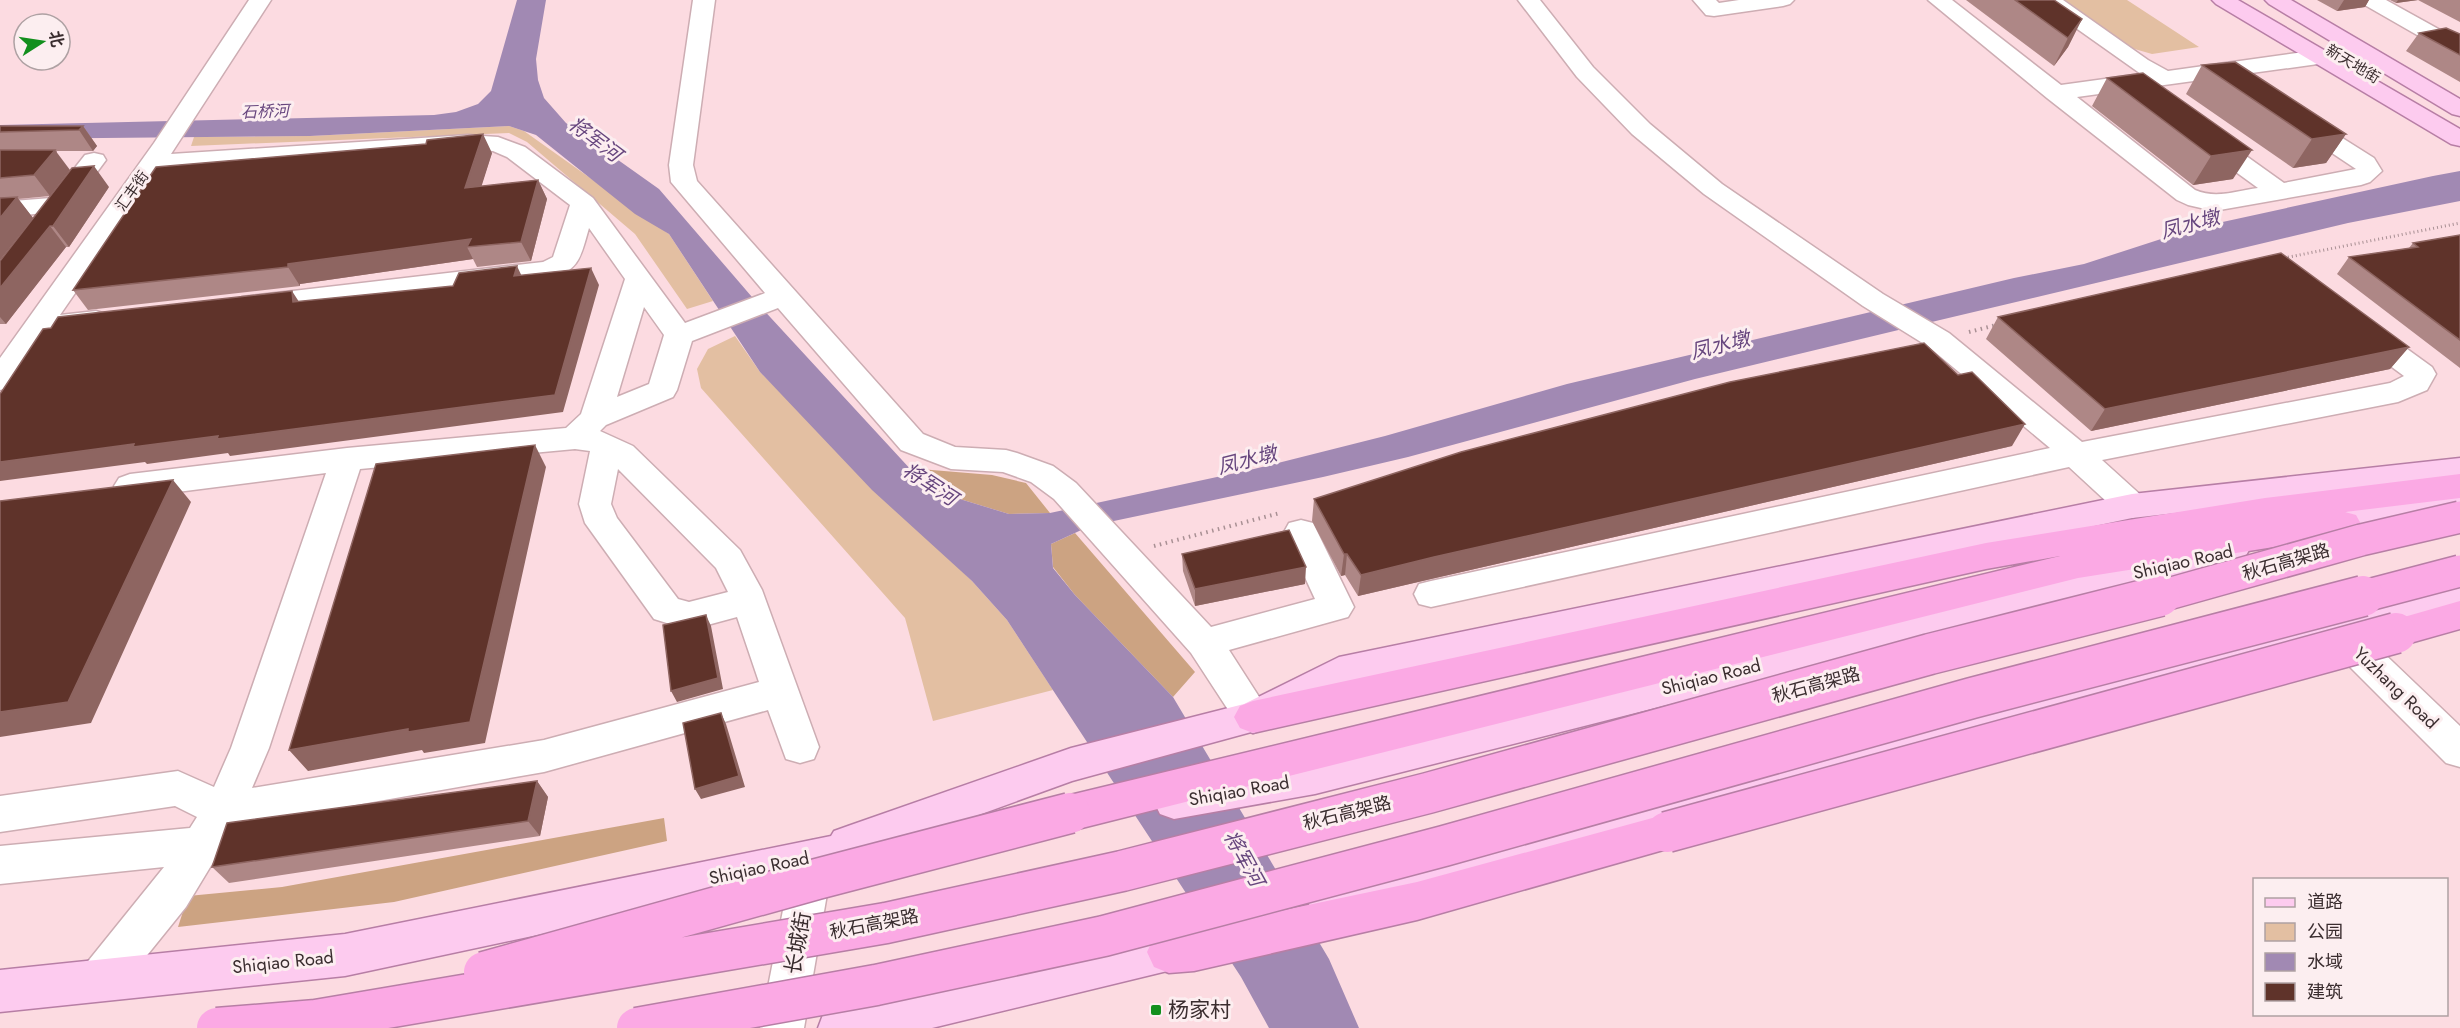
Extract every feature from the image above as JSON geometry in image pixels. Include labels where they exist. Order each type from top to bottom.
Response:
[{"type":"highway","points":[[1252,717],[1986,556],[2265,510],[2460,486]]},
{"type":"highway","name":"秋石高架路","points":[[217,1028],[316,1020],[886,923],[1122,871],[1428,793],[1930,654],[2185,590],[2361,540],[2460,518]]},
{"type":"highway","points":[[316,1020],[817,879],[1070,813],[2078,565],[2344,524]]},
{"type":"highway","points":[[637,1028],[876,985],[1104,936],[1444,846],[1972,698],[2460,571]]},
{"type":"highway","points":[[1185,949],[1339,910],[1417,901],[2460,615]]},
{"type":"main road","points":[[2245,1],[2318,57],[2460,139]]},
{"type":"main road","name":"新天地街","points":[[2245,1],[2460,109]]},
{"type":"main road","name":"新天地街","points":[[2245,1],[2460,129]]},
{"type":"main road","points":[[813,857],[1071,765],[1252,717],[1339,672],[2132,506],[2158,505],[2460,469]]},
{"type":"main road","name":"Shiqiao Road","points":[[0,991],[345,955],[813,857],[1084,820],[1316,777],[1972,612],[2460,496]]},
{"type":"main road","points":[[1339,910],[1728,791],[2331,625],[2460,596]]},
{"type":"main road","points":[[840,1028],[1185,949]]},
{"type":"street","name":"汇丰街","points":[[0,380],[182,119],[260,0]]},
{"type":"street","points":[[704,0],[681,165],[684,182],[912,442],[951,458],[1005,461],[1042,474],[1065,491],[1204,643],[1252,717]]},
{"type":"street","points":[[1529,0],[1585,72],[1641,129],[1713,189],[1928,333],[2076,454],[2132,506]]},
{"type":"street","points":[[1704,0],[1714,10],[1783,0]]},
{"type":"street","points":[[1939,0],[2186,195],[2197,200],[2214,202],[2279,191],[2361,177],[2368,171],[2365,164],[2279,107]]},
{"type":"street","points":[[2049,0],[2140,65],[2165,78]]},
{"type":"street","points":[[2370,0],[2460,50]]},
{"type":"street","points":[[2055,93],[2318,57]]},
{"type":"street","points":[[2222,70],[2250,88]]},
{"type":"street","points":[[2128,83],[2156,103]]},
{"type":"street","points":[[2185,123],[2279,191]]},
{"type":"street","points":[[158,154],[468,142],[498,144],[516,152],[584,203],[679,335]]},
{"type":"street","points":[[40,231],[99,160],[59,160]]},
{"type":"street","points":[[224,306],[550,270],[565,261],[584,203]]},
{"type":"street","points":[[0,210],[60,205]]},
{"type":"street","points":[[639,278],[592,434],[595,504],[602,523],[666,609],[689,616],[748,600]]},
{"type":"street","points":[[679,335],[784,296]]},
{"type":"street","points":[[0,340],[119,318]]},
{"type":"street","points":[[1431,594],[2076,454],[2398,392],[2416,383],[2421,374],[2345,318]]},
{"type":"street","points":[[104,489],[347,459],[592,434],[662,390],[679,335]]},
{"type":"street","points":[[592,434],[622,454],[728,559],[748,600],[800,747]]},
{"type":"street","points":[[100,980],[171,893],[223,811],[250,748],[347,459]]},
{"type":"street","points":[[1204,643],[1336,607],[1292,522]]},
{"type":"street","name":"Yuzhang Road","points":[[2331,625],[2460,751]]},
{"type":"street","points":[[0,814],[178,788],[223,811],[544,756],[780,691]]},
{"type":"street","points":[[0,865],[201,845]]},
{"type":"street","name":"长城街","points":[[782,1028],[813,857]]},
{"type":"path","points":[[2279,259],[2460,223]]},
{"type":"path","points":[[1928,333],[2007,322]]},
{"type":"path","points":[[1120,550],[1292,522]]},
{"type":"green space","points":[[2064,0],[2127,0],[2199,47],[2152,54],[2131,48]]},
{"type":"green space","points":[[509,126],[524,131],[669,234],[713,301],[687,309],[635,234],[527,142],[509,133],[191,146],[194,137],[310,136]]},
{"type":"green space","points":[[735,336],[760,372],[972,581],[1007,620],[1053,690],[933,721],[905,618],[701,388],[697,369],[708,349]]},
{"type":"shaded area","points":[[908,468],[992,475],[1026,483],[1050,513],[1009,514],[950,496],[925,485]]},
{"type":"shaded area","points":[[1075,533],[1195,672],[1173,697],[1075,595],[1053,567],[1051,544]]},
{"type":"shaded area","points":[[664,818],[667,841],[394,902],[178,927],[188,896],[282,887]]},
{"type":"water","name":"将军河","points":[[517,0],[546,0],[536,59],[538,80],[544,98],[566,123],[659,189],[758,304],[925,485],[950,496],[1009,514],[1050,513],[1254,469],[1385,436],[1567,384],[2014,278],[2084,264],[2195,228],[2433,176],[2460,171],[2460,201],[2348,223],[1695,379],[1408,457],[1090,526],[1051,544],[1053,568],[1075,595],[1173,697],[1329,959],[1359,1028],[1269,1028],[1241,977],[1007,620],[972,581],[872,490],[760,372],[669,234],[635,214],[536,135],[509,126],[310,136],[0,139],[0,125],[434,115],[456,112],[478,104],[491,91]]},
{"type":"building","points":[[2015,0],[2054,0],[2082,19],[2068,38]]},
{"type":"building","points":[[2446,28],[2460,34],[2460,55],[2419,33]]},
{"type":"building","points":[[2235,62],[2346,134],[2312,139],[2202,65]]},
{"type":"building","points":[[2143,73],[2252,150],[2211,156],[2107,78]]},
{"type":"building","points":[[0,126],[83,126],[79,130],[0,132]]},
{"type":"building","points":[[483,134],[465,188],[538,180],[521,242],[467,247],[471,239],[288,264],[288,267],[73,290],[156,167],[426,144],[427,140]]},
{"type":"building","points":[[0,150],[55,150],[34,175],[0,178]]},
{"type":"building","points":[[94,166],[53,226],[50,226],[0,288],[0,261],[72,168]]},
{"type":"building","points":[[17,197],[0,218],[0,198]]},
{"type":"building","points":[[2460,235],[2460,340],[2349,257],[2418,247],[2413,243]]},
{"type":"building","points":[[2281,253],[2409,347],[2105,409],[1998,317]]},
{"type":"building","points":[[517,266],[514,276],[591,268],[555,395],[217,439],[218,436],[133,447],[134,444],[0,462],[0,394],[43,329],[51,328],[58,317],[292,291],[293,302],[453,286],[459,273]]},
{"type":"building","points":[[1924,343],[1958,375],[1972,372],[2025,424],[1361,575],[1347,554],[1344,554],[1314,499],[1461,452],[1730,382]]},
{"type":"building","points":[[535,445],[470,722],[408,732],[408,729],[289,750],[376,464]]},
{"type":"building","points":[[173,480],[68,702],[0,712],[0,501]]},
{"type":"building","points":[[1289,530],[1306,567],[1195,589],[1182,554]]},
{"type":"building","points":[[706,615],[718,678],[671,691],[663,625]]},
{"type":"building","points":[[721,713],[739,776],[695,789],[683,723]]},
{"type":"building","points":[[537,781],[528,821],[212,867],[227,823]]},
{"type":"place","name":"杨家村","points":[[1156,1010]]},
{"type":"water label","name":"石桥河","points":[[265,111]]},
{"type":"water label","name":"凤水墩","points":[[2190,224]]},
{"type":"water label","name":"凤水墩","points":[[1720,345]]},
{"type":"water label","name":"凤水墩","points":[[1247,460]]}]
